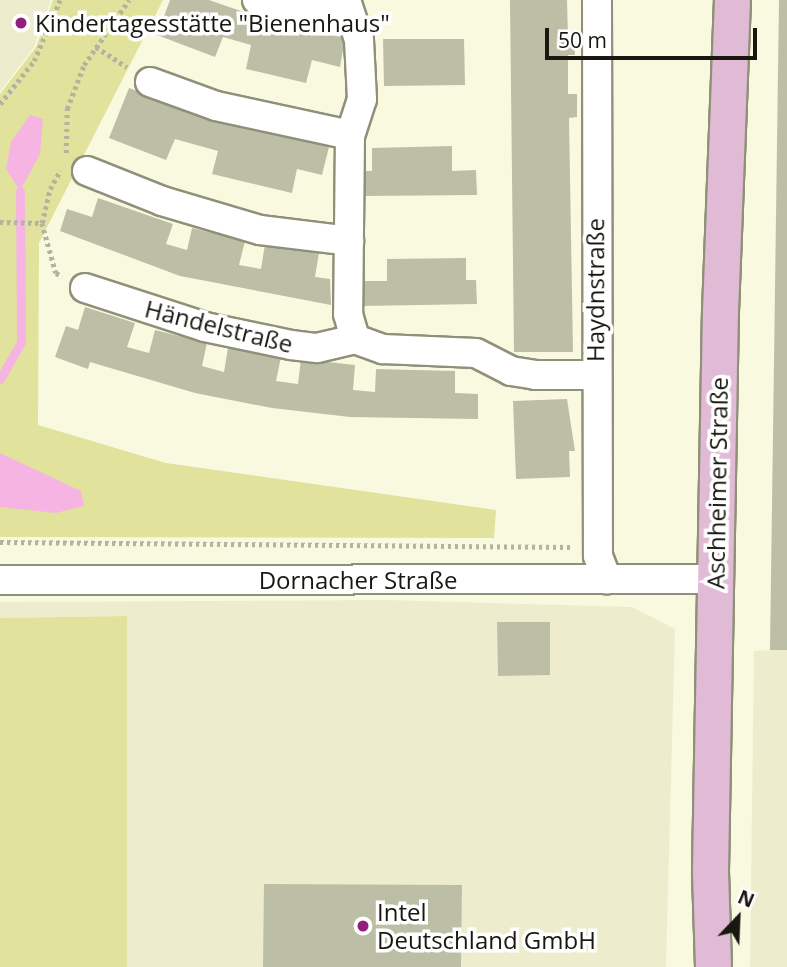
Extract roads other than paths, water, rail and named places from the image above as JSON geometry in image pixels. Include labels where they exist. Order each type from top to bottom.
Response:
[{"type":"main road","name":"Aschheimer Straße","points":[[713,967],[710,870],[720,311],[732,0]]},
{"type":"street","points":[[257,0],[307,13],[348,5],[359,40],[362,99],[351,135],[348,314],[355,339],[383,349],[476,354],[511,371],[535,375],[595,374]]},
{"type":"street","name":"Haydnstraße","points":[[597,0],[595,374],[602,568]]},
{"type":"street","points":[[150,82],[216,106],[351,135]]},
{"type":"street","points":[[87,171],[162,201],[249,227],[349,241]]},
{"type":"street","name":"Händelstraße","points":[[85,288],[205,327],[291,345],[317,348],[355,339]]},
{"type":"street","name":"Dornacher Straße","points":[[0,580],[602,568],[715,579]]},
{"type":"waterway","points":[[0,379],[21,342],[20,191]]},
{"type":"place","name":"Kindertagesstätte \"Bienenhaus\"","points":[[21,23]]},
{"type":"place","name":"Intel Deutschland GmbH","points":[[363,926]]}]
